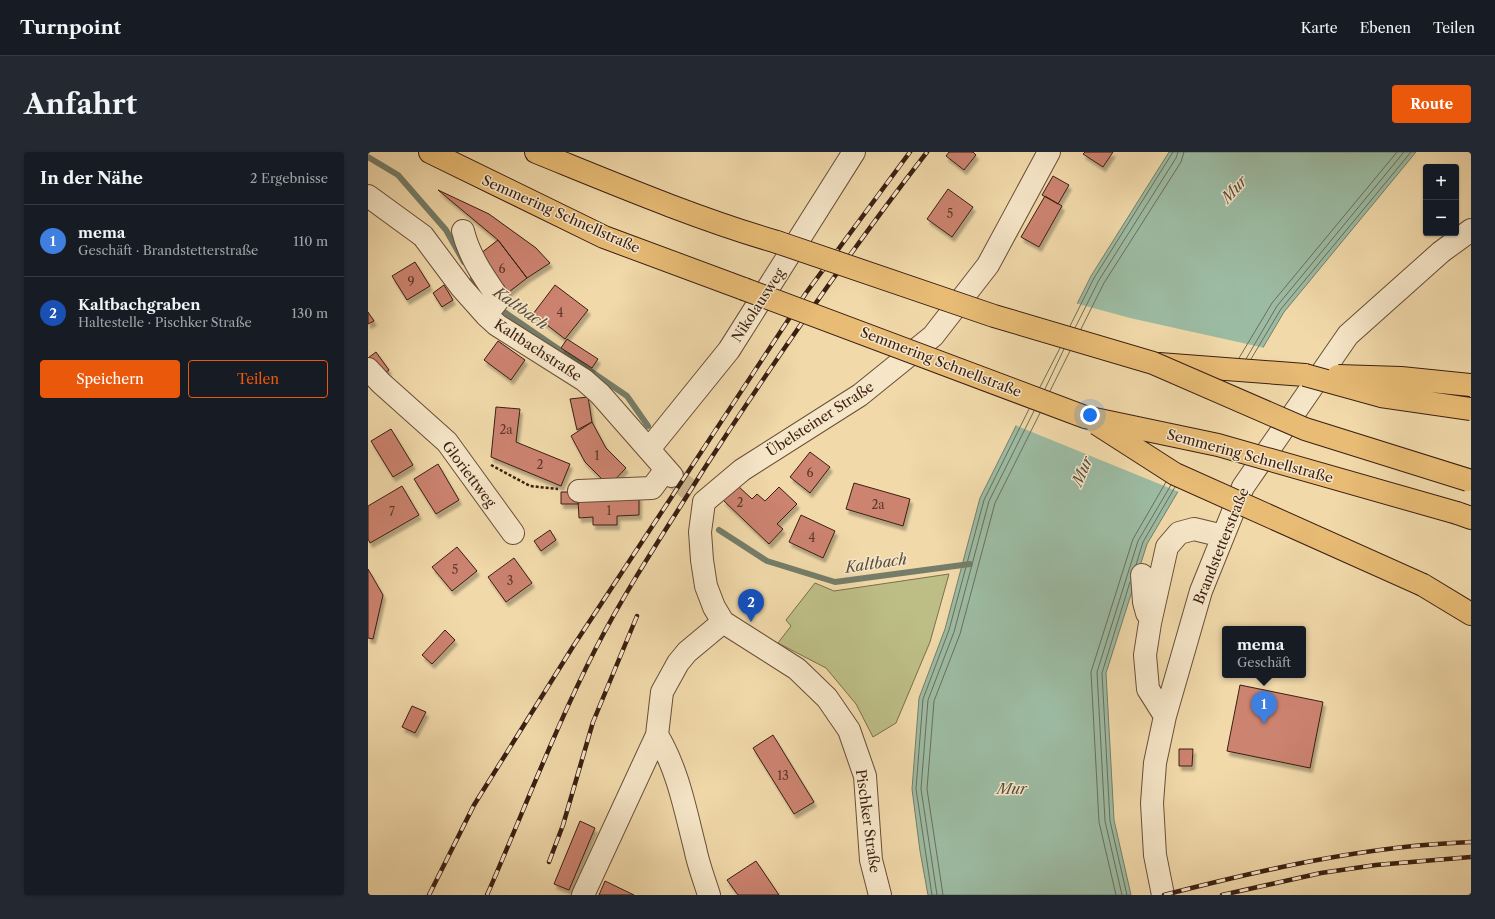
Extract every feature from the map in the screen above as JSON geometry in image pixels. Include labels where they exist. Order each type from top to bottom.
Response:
[{"type":"highway","name":"Semmering Schnellstraße","points":[[430,152],[604,237],[1085,416],[1218,445],[1464,516]]},
{"type":"highway","points":[[536,152],[625,188],[751,235],[777,242],[994,316],[1153,364],[1305,428],[1469,480]]},
{"type":"highway","points":[[1153,364],[1305,375],[1401,378],[1471,385]]},
{"type":"highway","points":[[1305,375],[1381,396],[1471,409]]},
{"type":"highway","points":[[1085,416],[1175,474],[1423,585],[1471,604]]},
{"type":"highway","points":[[1423,585],[1471,614]]},
{"type":"street","name":"Nikolausweg","points":[[649,449],[729,350],[854,152]]},
{"type":"street","name":"Übelsteiner Straße","points":[[702,500],[742,470],[860,395],[933,336],[988,265],[1049,152]]},
{"type":"street","name":"Kaltbachstraße","points":[[368,196],[423,236],[461,287],[491,308],[497,325],[584,380],[669,472],[652,488],[579,490]]},
{"type":"street","name":"Brandstetterstraße","points":[[1163,895],[1155,855],[1152,803],[1154,764],[1165,716],[1201,591],[1243,487],[1348,335],[1441,252],[1471,230]]},
{"type":"street","points":[[462,231],[467,247],[477,266],[499,299],[491,308]]},
{"type":"street","name":"Gloriettweg","points":[[368,369],[381,383],[447,442],[513,533]]},
{"type":"street","name":"Pischker Straße","points":[[702,500],[700,532],[706,586],[714,607],[723,622],[797,669],[827,698],[849,730],[865,776],[871,860],[880,895]]},
{"type":"street","points":[[1165,716],[1148,689],[1145,655],[1150,623],[1167,547],[1179,533],[1194,529],[1223,536]]},
{"type":"street","points":[[1142,575],[1144,602],[1150,623]]},
{"type":"street","points":[[583,895],[657,735],[662,692],[678,664],[687,652],[723,622]]},
{"type":"street","points":[[657,735],[668,752],[684,800],[695,850],[709,895]]},
{"type":"green space","points":[[949,574],[930,642],[896,723],[873,737],[856,704],[826,668],[778,643],[791,626],[786,620],[815,583],[834,591]]},
{"type":"water","name":"Mur","points":[[1169,152],[1416,152],[1284,312],[1147,544],[1106,673],[1114,820],[1131,895],[928,895],[920,851],[912,789],[919,698],[945,629],[980,498],[1091,276]]},
{"type":"pier","points":[[1075,303],[1130,318],[1265,348],[1179,492],[1015,425]]},
{"type":"building","points":[[949,152],[973,152],[976,155],[964,170],[946,156]]},
{"type":"building","points":[[1085,152],[1113,152],[1103,167],[1083,154]]},
{"type":"building","points":[[1053,176],[1069,185],[1058,204],[1042,195]]},
{"type":"building","points":[[948,189],[973,207],[952,237],[927,219]]},
{"type":"building","points":[[438,190],[489,214],[536,248],[550,263],[527,278],[498,240]]},
{"type":"building","points":[[1045,196],[1062,206],[1039,247],[1021,237]]},
{"type":"building","points":[[498,240],[527,278],[505,295],[476,257]]},
{"type":"building","points":[[415,262],[430,286],[407,300],[392,276]]},
{"type":"building","points":[[444,285],[453,300],[442,307],[433,293]]},
{"type":"building","points":[[555,285],[588,310],[565,339],[533,314]]},
{"type":"building","points":[[368,312],[374,321],[368,324]]},
{"type":"building","points":[[567,339],[598,359],[592,368],[561,348]]},
{"type":"building","points":[[498,341],[525,360],[511,380],[484,360]]},
{"type":"building","points":[[376,352],[389,370],[380,377],[368,360],[368,358]]},
{"type":"building","points":[[588,397],[592,422],[577,430],[570,399]]},
{"type":"building","points":[[496,407],[520,409],[516,442],[570,464],[561,486],[491,457]]},
{"type":"building","points":[[592,422],[606,448],[626,468],[609,486],[585,462],[571,436]]},
{"type":"building","points":[[391,429],[413,465],[393,477],[371,441]]},
{"type":"building","points":[[810,452],[830,467],[810,493],[790,477]]},
{"type":"building","points":[[438,464],[459,500],[436,514],[414,479]]},
{"type":"building","points":[[854,483],[910,499],[903,526],[846,509]]},
{"type":"building","points":[[737,485],[752,499],[757,494],[765,501],[779,487],[797,504],[777,524],[783,529],[769,544],[723,500]]},
{"type":"building","points":[[402,486],[419,515],[370,543],[368,539],[368,506]]},
{"type":"building","points":[[561,492],[581,492],[578,504],[561,504]]},
{"type":"building","points":[[639,496],[639,515],[617,516],[617,525],[593,525],[593,517],[579,518],[578,499]]},
{"type":"building","points":[[801,515],[835,531],[823,558],[789,542]]},
{"type":"building","points":[[550,530],[556,540],[541,551],[534,541]]},
{"type":"building","points":[[457,547],[477,571],[452,591],[432,567]]},
{"type":"building","points":[[514,558],[532,583],[506,602],[488,577]]},
{"type":"building","points":[[368,569],[383,595],[373,639],[368,638]]},
{"type":"building","points":[[445,630],[455,640],[432,664],[422,655]]},
{"type":"building","points":[[1240,685],[1323,702],[1310,768],[1227,751]]},
{"type":"building","points":[[412,706],[426,712],[415,733],[402,727]]},
{"type":"building","points":[[773,735],[814,802],[794,814],[753,748]]},
{"type":"building","points":[[1179,749],[1193,749],[1192,766],[1179,766]]},
{"type":"building","points":[[580,821],[595,828],[569,890],[554,884]]},
{"type":"building","points":[[756,861],[779,895],[738,895],[727,880]]},
{"type":"building","points":[[605,881],[634,895],[599,895]]},
{"type":"waterway","name":"Kaltbach","points":[[368,157],[398,175],[446,230],[464,262]]},
{"type":"waterway","name":"Kaltbach","points":[[473,279],[484,299]]},
{"type":"waterway","name":"Kaltbach","points":[[497,307],[627,396],[648,426]]},
{"type":"waterway","name":"Kaltbach","points":[[719,530],[767,561],[835,582],[970,564]]},
{"type":"tunnel","points":[[672,476],[700,498]]},
{"type":"railway","points":[[429,895],[474,805],[574,645],[806,293],[910,152]]},
{"type":"railway","points":[[487,895],[581,678],[608,625],[634,580],[704,469],[784,348],[869,229],[927,152]]},
{"type":"railway","points":[[549,862],[563,825],[593,722],[637,616]]},
{"type":"railway","points":[[1164,895],[1240,876],[1316,860],[1393,848],[1471,842]]},
{"type":"railway","points":[[1222,895],[1321,873],[1376,865],[1471,857]]},
{"type":"place","name":"Kaltbachgraben","points":[[751,622]]},
{"type":"place","name":"mema","points":[[1264,724]]}]
